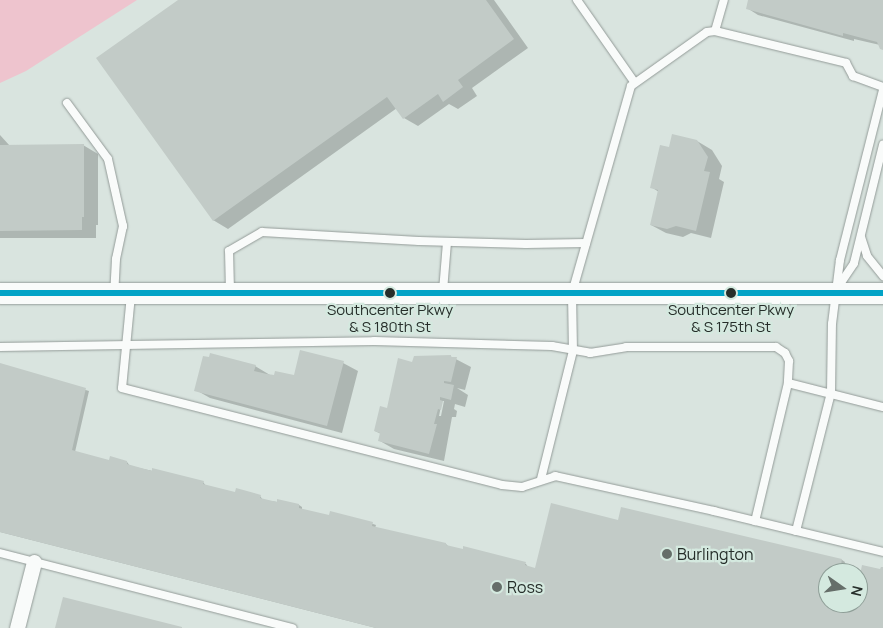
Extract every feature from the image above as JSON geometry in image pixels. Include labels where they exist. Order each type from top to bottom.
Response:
[{"type":"main road","points":[[0,293],[883,293]]},
{"type":"street","points":[[17,628],[34,562]]},
{"type":"lane","points":[[577,0],[636,83]]},
{"type":"lane","points":[[716,30],[724,0]]},
{"type":"lane","points":[[541,480],[573,351],[572,293],[628,93],[631,86],[707,32],[716,30],[846,63],[853,76],[883,88],[840,260],[835,292],[831,393],[796,531]]},
{"type":"lane","points":[[67,103],[108,159],[123,226],[116,259],[127,343],[122,388],[502,485],[522,487],[555,476],[883,552]]},
{"type":"lane","points":[[835,292],[854,263],[883,145]]},
{"type":"lane","points":[[230,292],[229,251],[262,232],[447,242],[586,242]]},
{"type":"lane","points":[[860,235],[867,256],[883,276]]},
{"type":"lane","points":[[443,293],[447,242]]},
{"type":"lane","points":[[0,347],[127,343],[374,341],[552,346],[590,353],[626,347],[776,347],[785,353],[789,360],[788,383],[755,521]]},
{"type":"lane","points":[[788,383],[883,407]]},
{"type":"lane","points":[[0,553],[293,628]]},
{"type":"shaded area","points":[[0,0],[137,0],[26,71],[0,83]]},
{"type":"building","points":[[178,0],[486,0],[514,39],[458,80],[463,87],[443,102],[438,94],[403,119],[387,97],[213,221],[96,58]]},
{"type":"building","points":[[748,0],[883,0],[883,50],[880,49],[877,42],[843,33],[843,36],[746,9]]},
{"type":"building","points":[[672,134],[697,140],[708,157],[704,171],[710,172],[696,231],[676,226],[667,229],[650,225],[658,190],[650,188],[660,145],[669,147]]},
{"type":"building","points":[[84,144],[84,217],[82,217],[82,230],[0,231],[0,145]]},
{"type":"building","points":[[300,350],[344,361],[327,426],[194,391],[203,356],[209,357],[210,353],[256,365],[254,371],[274,375],[275,371],[294,375]]},
{"type":"building","points":[[451,355],[451,357],[457,357],[451,382],[444,381],[444,383],[454,385],[451,400],[440,397],[440,400],[443,401],[441,410],[438,409],[434,424],[437,424],[429,454],[378,441],[380,433],[374,431],[380,406],[387,408],[398,358],[412,362],[414,356]]},
{"type":"building","points":[[0,363],[86,388],[72,450],[109,460],[110,456],[127,461],[127,464],[204,481],[203,484],[235,492],[236,488],[261,495],[260,498],[277,502],[277,499],[299,504],[299,508],[329,515],[330,511],[373,522],[372,526],[446,543],[446,545],[463,549],[463,546],[526,562],[525,565],[535,568],[551,503],[618,520],[621,507],[842,559],[841,563],[818,563],[818,613],[868,613],[868,566],[880,569],[883,567],[883,628],[376,628],[0,532]]},
{"type":"building","points":[[63,597],[182,627],[182,628],[55,628]]},
{"type":"transit line","points":[[0,293],[883,293]]},
{"type":"place","name":"Southcenter Pkwy & S 180th St","points":[[390,293]]},
{"type":"place","name":"Southcenter Pkwy & S 175th St","points":[[731,293]]},
{"type":"place","name":"Burlington","points":[[667,554]]},
{"type":"place","name":"Ross","points":[[497,587]]}]
